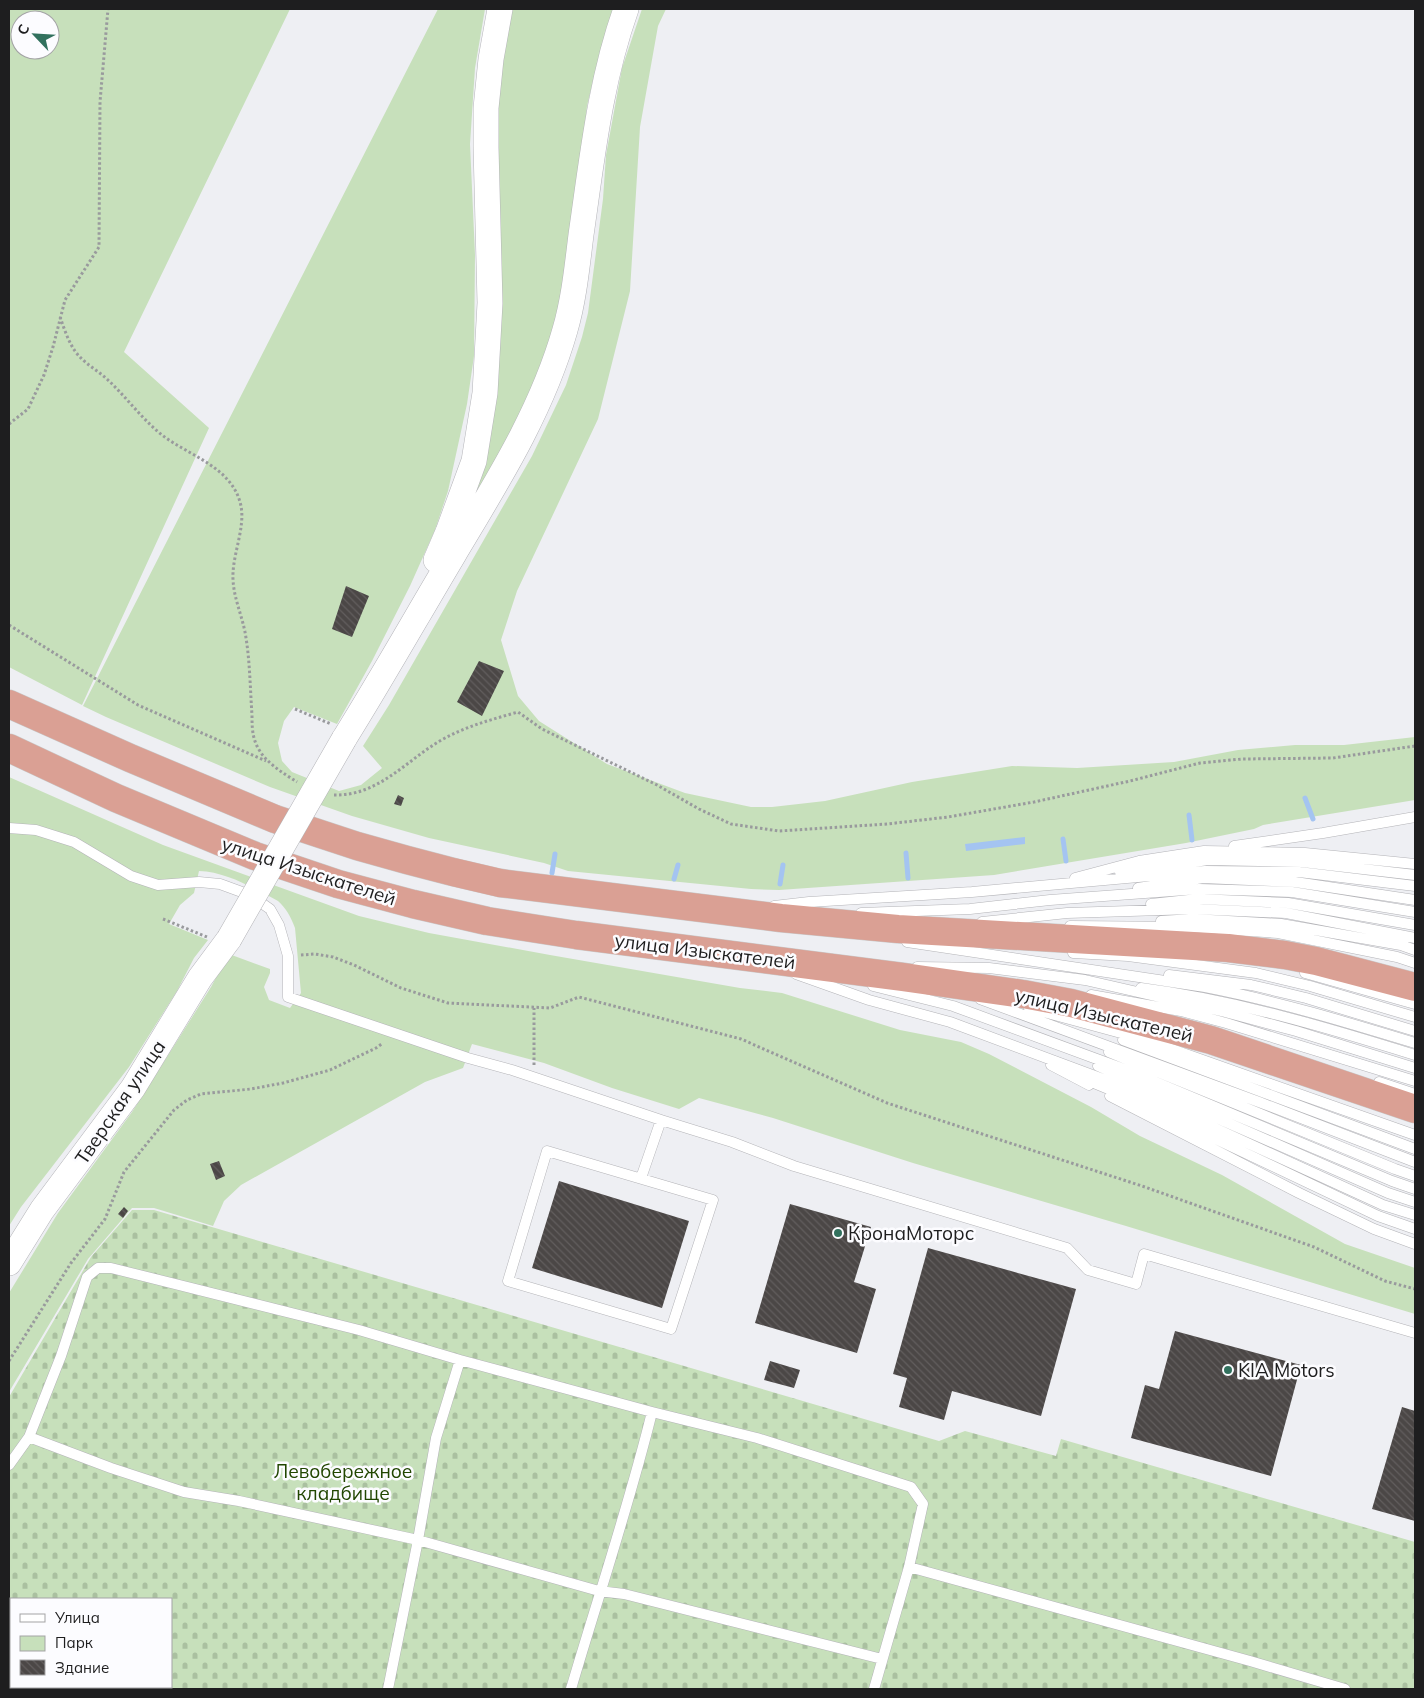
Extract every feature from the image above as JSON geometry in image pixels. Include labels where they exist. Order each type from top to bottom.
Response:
[{"type":"highway","name":"улица Изыскателей","points":[[9,704],[138,762],[275,819],[357,846],[500,883],[895,934],[1087,932],[1228,948],[1316,961],[1415,987]]},
{"type":"highway","name":"улица Изыскателей","points":[[9,748],[108,794],[255,856],[338,884],[383,896],[497,923],[753,957],[949,986],[1023,994],[1071,1004],[1210,1040],[1415,1109]]},
{"type":"street","points":[[341,733],[416,605],[448,532],[474,461],[485,393],[490,303],[486,108],[490,60],[500,9]]},
{"type":"street","points":[[341,733],[385,672],[521,440],[546,387],[570,313],[604,85],[626,9]]},
{"type":"street","name":"Тверская улица","points":[[9,1263],[42,1210],[133,1088],[200,978],[220,939],[341,733]]},
{"type":"lane","points":[[1030,887],[1139,861],[1415,817]]},
{"type":"lane","points":[[9,828],[36,830],[74,842],[131,876],[158,885],[199,882],[220,884],[250,895],[270,909],[279,924],[288,956],[288,997],[468,1058],[534,1077],[732,1142],[794,1166],[1067,1248],[1088,1270],[1136,1284],[1144,1254],[1415,1333]]},
{"type":"lane","points":[[1204,851],[1305,853],[1415,864]]},
{"type":"lane","points":[[1070,879],[1208,860],[1302,862],[1415,875]]},
{"type":"lane","points":[[734,912],[809,902],[972,892],[1205,871],[1299,872],[1415,886]]},
{"type":"lane","points":[[734,912],[838,914],[970,909],[1050,900],[1204,878],[1295,882],[1415,900]]},
{"type":"lane","points":[[1050,900],[1199,889],[1292,892],[1415,912]]},
{"type":"lane","points":[[895,934],[1198,899],[1288,903],[1415,925]]},
{"type":"lane","points":[[1067,913],[1193,909],[1286,913],[1415,938]]},
{"type":"lane","points":[[780,918],[873,937],[1015,948]]},
{"type":"lane","points":[[1087,932],[1193,919],[1282,924],[1401,945],[1415,950]]},
{"type":"lane","points":[[972,924],[1276,942],[1415,977]]},
{"type":"lane","points":[[1087,932],[1189,927],[1278,933],[1397,957],[1415,963]]},
{"type":"lane","points":[[895,934],[1089,969],[1206,987],[1302,1009],[1415,1043]]},
{"type":"lane","points":[[1062,952],[1219,958],[1268,965]]},
{"type":"lane","points":[[1128,956],[1256,973],[1310,986],[1415,1017]]},
{"type":"lane","points":[[753,957],[871,966],[1016,982]]},
{"type":"lane","points":[[753,957],[931,1000],[984,1018],[1132,1072],[1384,1178],[1415,1189]]},
{"type":"lane","points":[[753,957],[869,1000],[950,1022],[1127,1088],[1383,1204],[1415,1215]]},
{"type":"lane","points":[[871,966],[989,968],[1181,993],[1299,1020],[1415,1055]]},
{"type":"lane","points":[[1089,969],[1193,977],[1251,985],[1306,998],[1415,1031]]},
{"type":"lane","points":[[1295,970],[1415,1004]]},
{"type":"lane","points":[[1085,980],[1225,1012],[1296,1031],[1415,1068]]},
{"type":"lane","points":[[949,986],[1044,1024],[1203,1081],[1415,1162]]},
{"type":"lane","points":[[1071,1004],[1244,1040]]},
{"type":"lane","points":[[1071,1004],[1181,1011],[1292,1042],[1415,1081]]},
{"type":"lane","points":[[1071,1004],[1208,1050]]},
{"type":"lane","points":[[1071,1004],[1143,1040],[1415,1135]]},
{"type":"lane","points":[[1071,1004],[1415,1149]]},
{"type":"lane","points":[[984,1018],[1388,1193],[1415,1202]]},
{"type":"lane","points":[[1044,1024],[1134,1064],[1415,1176]]},
{"type":"lane","points":[[978,1032],[1125,1096],[1378,1216],[1415,1229]]},
{"type":"lane","points":[[1244,1062],[1279,1074]]},
{"type":"lane","points":[[1049,1064],[1299,1193],[1374,1229],[1415,1244]]},
{"type":"lane","points":[[1370,1080],[1415,1094]]},
{"type":"lane","points":[[641,1178],[661,1120]]},
{"type":"lane","points":[[547,1151],[641,1178],[713,1200],[671,1329],[508,1281],[547,1151]]},
{"type":"lane","points":[[9,1465],[29,1437],[61,1356],[87,1277],[98,1268],[111,1268],[359,1330],[460,1360],[756,1438],[911,1487],[923,1504],[910,1567],[874,1689]]},
{"type":"lane","points":[[388,1689],[436,1438],[460,1360]]},
{"type":"lane","points":[[571,1689],[599,1591],[637,1475],[652,1412]]},
{"type":"lane","points":[[29,1437],[111,1468],[184,1492],[239,1501],[418,1540],[599,1591],[624,1594],[882,1659]]},
{"type":"lane","points":[[910,1567],[1250,1660],[1345,1689]]},
{"type":"path","points":[[9,424],[28,409],[50,356],[65,300],[99,247],[100,102],[108,9]]},
{"type":"path","points":[[60,317],[75,351],[107,379],[153,428],[205,461],[224,476],[235,489],[241,506],[241,516],[234,555],[233,582],[244,631],[249,667],[254,738],[259,750],[272,764]]},
{"type":"path","points":[[9,626],[138,705],[272,764],[302,785]]},
{"type":"path","points":[[295,709],[341,733]]},
{"type":"path","points":[[326,793],[349,795],[367,790],[387,780],[438,742],[473,725],[518,712],[542,729],[657,785],[699,809],[731,824],[779,831],[887,824],[948,817],[1034,802],[1130,781],[1200,763],[1242,759],[1333,758],[1415,746]]},
{"type":"path","points":[[163,919],[220,939]]},
{"type":"path","points":[[288,956],[314,954],[333,957],[401,988],[448,1003],[550,1008],[579,997],[740,1039],[887,1103],[1142,1186],[1314,1247],[1385,1281],[1415,1290]]},
{"type":"path","points":[[534,1008],[534,1077]]},
{"type":"path","points":[[9,1361],[71,1264],[105,1219],[124,1172],[174,1110],[187,1100],[201,1094],[251,1089],[283,1083],[330,1070],[376,1048],[396,1034]]},
{"type":"green space","points":[[9,9],[290,9],[124,352],[209,428],[82,705],[9,667]]},
{"type":"green space","points":[[438,9],[485,9],[475,68],[470,144],[475,255],[474,356],[467,404],[448,491],[435,530],[410,586],[337,724],[294,707],[284,721],[278,743],[282,761],[292,772],[339,791],[361,785],[382,768],[363,746],[389,705],[532,456],[566,385],[588,313],[603,199],[606,155],[622,68],[642,9],[666,9],[658,26],[640,127],[630,291],[598,419],[517,591],[501,640],[518,696],[539,721],[607,764],[685,793],[751,807],[772,807],[825,801],[912,782],[1012,766],[1077,768],[1174,762],[1238,750],[1295,745],[1344,745],[1415,737],[1415,800],[1263,825],[1254,829],[1186,843],[994,875],[779,890],[751,889],[568,871],[544,863],[429,838],[352,816],[270,787],[83,706]]},
{"type":"green space","points":[[510,9],[614,10],[600,52],[587,106],[571,265],[547,369],[463,516],[493,142]]},
{"type":"green space","points":[[9,777],[163,845],[359,916],[429,933],[740,988],[782,993],[900,1030],[961,1042],[989,1054],[1091,1107],[1140,1136],[1222,1175],[1345,1244],[1415,1268],[1415,1314],[913,1163],[773,1118],[699,1098],[679,1109],[612,1088],[544,1063],[472,1044],[463,1068],[425,1082],[241,1185],[224,1201],[213,1226],[154,1208],[132,1208],[88,1259],[9,1392],[9,1293],[58,1213],[132,1112],[211,987],[229,954],[270,969],[264,987],[269,1000],[290,1008],[301,993],[295,928],[290,916],[278,901],[220,874],[199,871],[194,893],[180,905],[169,924],[208,940],[194,958],[177,991],[129,1067],[21,1207],[9,1226]]},
{"type":"green space","name":"Левобережное кладбище","points":[[132,1210],[154,1210],[939,1441],[965,1431],[1056,1456],[1061,1439],[1415,1542],[1415,1689],[9,1689],[9,1397],[91,1257]]},
{"type":"water","points":[[1025,837],[1025,844],[966,851],[965,844]]},
{"type":"building","points":[[346,586],[369,596],[352,637],[332,629]]},
{"type":"building","points":[[479,661],[504,671],[482,716],[457,702]]},
{"type":"building","points":[[398,795],[404,798],[401,806],[394,804]]},
{"type":"building","points":[[219,1161],[225,1176],[216,1180],[210,1164]]},
{"type":"building","points":[[559,1181],[689,1221],[662,1308],[532,1268]]},
{"type":"building","points":[[790,1204],[871,1227],[854,1282],[876,1289],[857,1353],[755,1323]]},
{"type":"building","points":[[124,1207],[128,1211],[123,1218],[118,1214]]},
{"type":"building","points":[[928,1248],[1076,1289],[1041,1416],[952,1391],[944,1420],[899,1407],[907,1378],[893,1374]]},
{"type":"building","points":[[1175,1331],[1301,1365],[1271,1476],[1131,1438],[1145,1385],[1159,1389]]},
{"type":"building","points":[[770,1361],[800,1370],[794,1388],[764,1380]]},
{"type":"building","points":[[1402,1407],[1415,1411],[1415,1521],[1372,1509]]},
{"type":"waterway","points":[[1305,798],[1313,819]]},
{"type":"waterway","points":[[1189,815],[1192,840]]},
{"type":"waterway","points":[[1063,839],[1066,861]]},
{"type":"waterway","points":[[906,853],[908,878]]},
{"type":"waterway","points":[[552,873],[555,854]]},
{"type":"waterway","points":[[674,879],[678,865]]},
{"type":"waterway","points":[[780,884],[783,865]]},
{"type":"place","name":"КронаМоторс","points":[[838,1233]]},
{"type":"place","name":"KIA Motors","points":[[1228,1370]]}]
